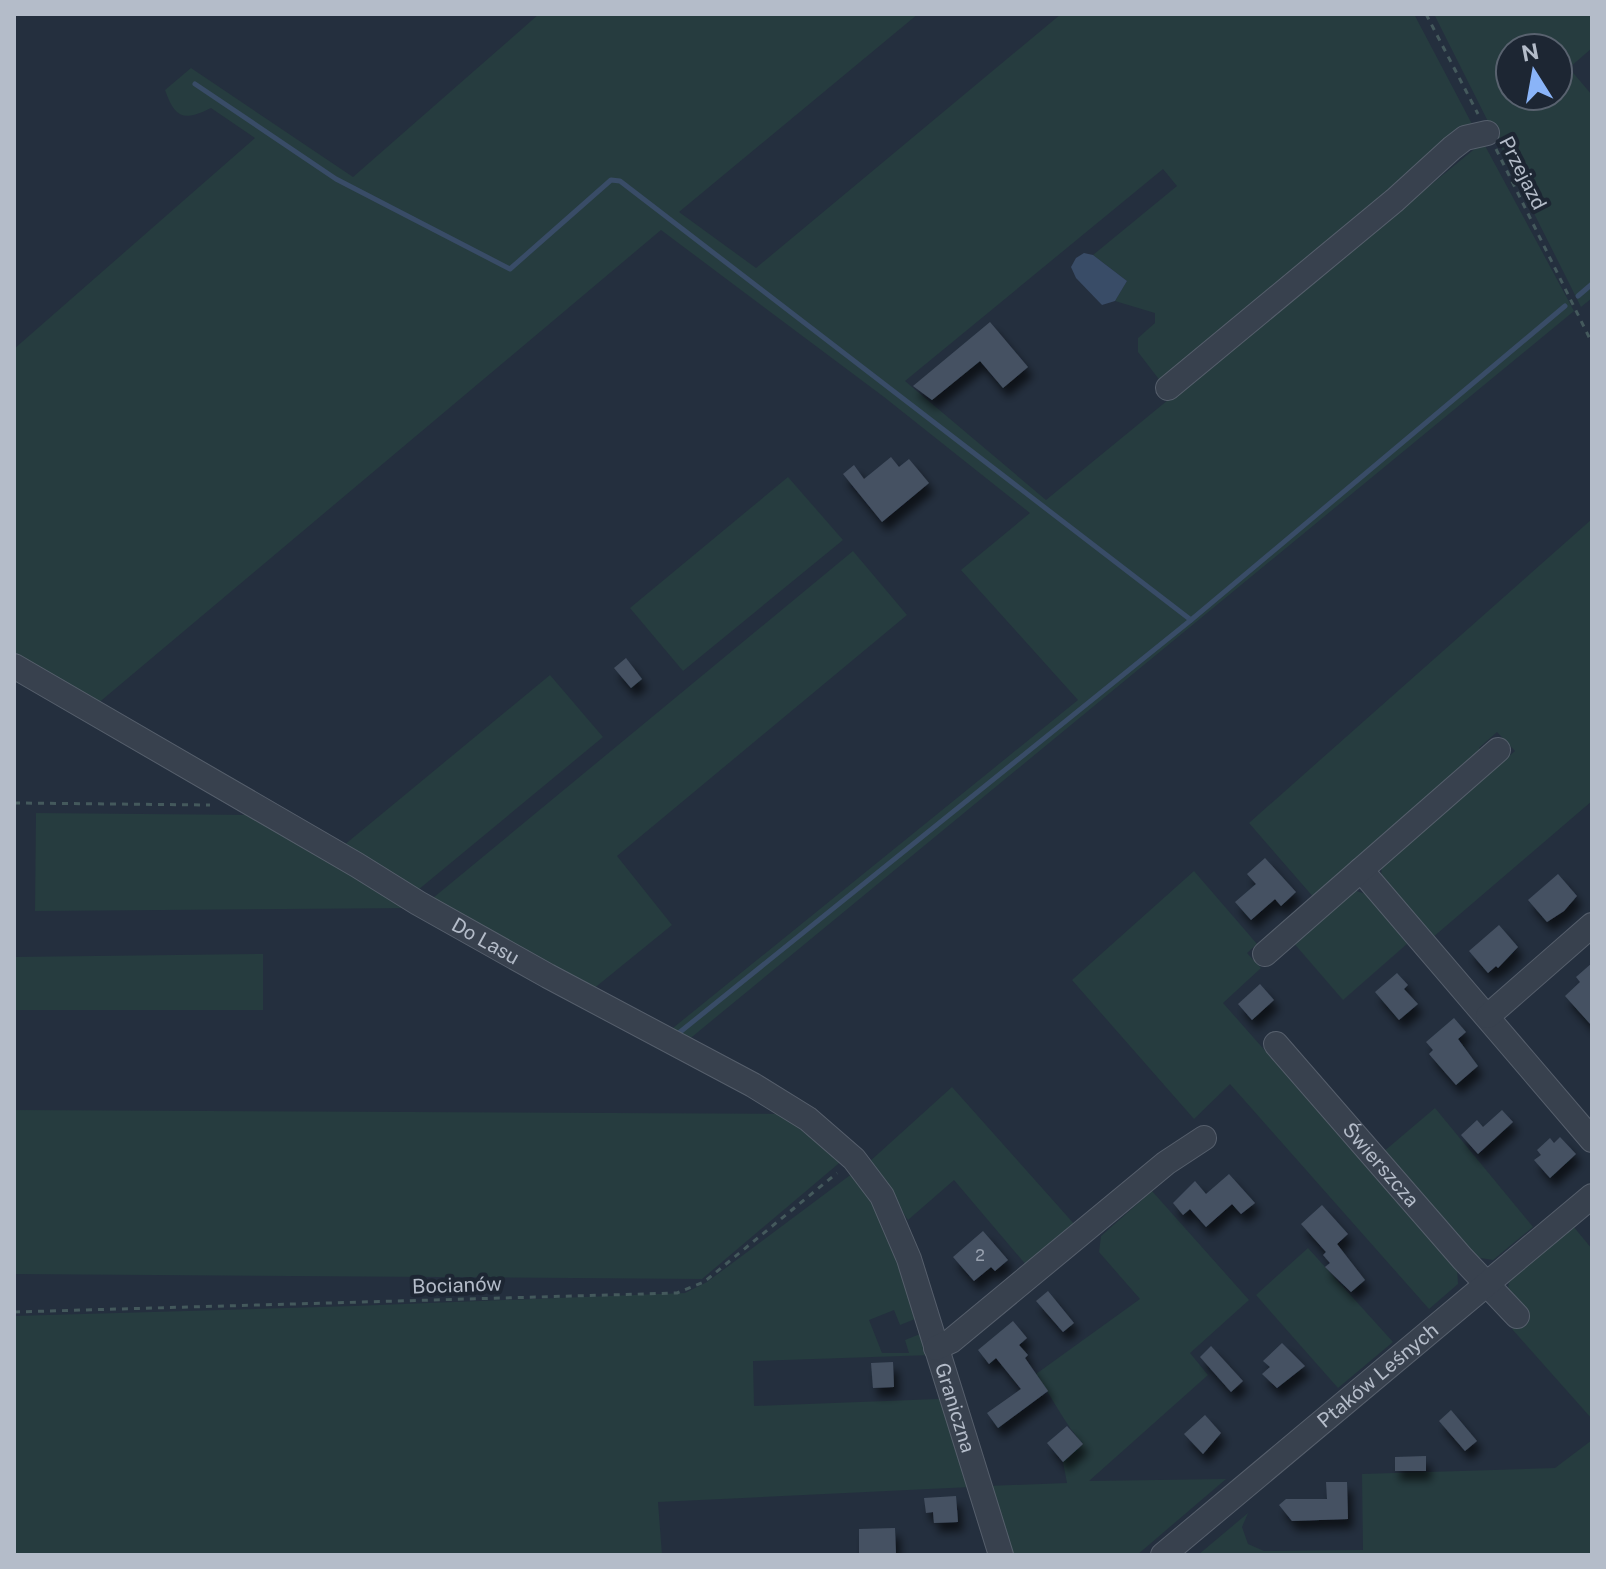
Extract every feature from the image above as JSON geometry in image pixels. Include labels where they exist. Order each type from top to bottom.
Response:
[{"type":"street","points":[[1168,388],[1395,200],[1452,148],[1465,138],[1487,133]]},
{"type":"street","name":"Do Lasu","points":[[14,666],[431,910],[753,1085],[808,1119],[854,1159],[882,1196],[909,1259]]},
{"type":"street","points":[[1265,954],[1498,750]]},
{"type":"street","points":[[1361,870],[1592,1140]]},
{"type":"street","points":[[1488,1016],[1592,925]]},
{"type":"street","name":"Świerszcza","points":[[1276,1044],[1486,1285],[1517,1316]]},
{"type":"street","points":[[936,1348],[951,1341],[1166,1163],[1204,1138]]},
{"type":"street","name":"Ptaków Leśnych","points":[[1163,1555],[1592,1196]]},
{"type":"street","name":"Graniczna","points":[[909,1259],[1001,1555]]},
{"type":"path","name":"Przejazd","points":[[1426,14],[1592,343]]},
{"type":"path","points":[[14,803],[210,805]]},
{"type":"path","name":"Bocianów","points":[[14,1312],[677,1293],[704,1282],[854,1159]]},
{"type":"green space","points":[[539,14],[918,14],[679,212],[756,268],[1061,14],[1414,14],[1472,124],[1311,261],[1161,382],[1138,352],[1138,338],[1155,323],[1155,313],[1115,301],[1127,281],[1093,255],[1177,186],[1163,169],[905,381],[1046,500],[1483,142],[1574,311],[687,1041],[668,1032],[1078,700],[961,570],[1030,513],[884,397],[661,230],[96,705],[14,654],[14,349],[255,138],[211,108],[193,115],[181,115],[172,107],[165,90],[191,68],[353,177]]},
{"type":"green space","points":[[1434,14],[1592,14],[1592,48],[1574,64],[1574,32],[1494,32],[1494,112],[1574,112],[1574,74],[1592,95],[1592,298],[1581,307]]},
{"type":"green space","points":[[788,477],[843,540],[683,671],[630,608]]},
{"type":"green space","points":[[1592,519],[1592,801],[1432,938],[1381,881],[1382,862],[1492,765],[1496,768],[1515,751],[1497,732],[1479,748],[1482,752],[1315,899],[1249,823]]},
{"type":"green space","points":[[853,551],[907,615],[617,856],[672,925],[592,990],[433,898]]},
{"type":"green space","points":[[550,675],[603,737],[418,890],[343,846]]},
{"type":"green space","points":[[36,813],[252,815],[415,908],[35,911]]},
{"type":"green space","points":[[1194,871],[1257,944],[1247,953],[1261,968],[1223,1003],[1457,1268],[1458,1284],[1429,1309],[1230,1084],[1194,1119],[1072,980]]},
{"type":"green space","points":[[1350,889],[1366,894],[1408,943],[1343,1000],[1292,941]]},
{"type":"green space","points":[[263,954],[263,1010],[14,1010],[14,957]]},
{"type":"green space","points":[[952,1087],[1075,1225],[1027,1266],[954,1180],[908,1220],[868,1163]]},
{"type":"green space","points":[[1435,1108],[1533,1227],[1493,1260],[1475,1257],[1382,1153]]},
{"type":"green space","points":[[14,1110],[789,1114],[844,1159],[702,1279],[14,1274]]},
{"type":"green space","points":[[857,1170],[884,1211],[920,1317],[900,1325],[894,1310],[869,1320],[882,1353],[909,1353],[905,1340],[920,1334],[932,1355],[753,1361],[754,1406],[938,1399],[945,1396],[971,1487],[658,1502],[662,1555],[14,1555],[14,1316],[685,1293],[707,1282]]},
{"type":"green space","points":[[1152,1191],[1249,1300],[1190,1353],[1208,1375],[1089,1481],[1226,1479],[1137,1555],[1010,1555],[987,1486],[1067,1483],[1063,1462],[1083,1444],[1036,1374],[1140,1299],[1099,1252],[1101,1236]]},
{"type":"green space","points":[[1573,1226],[1592,1249],[1592,1419],[1512,1329],[1529,1314],[1508,1290],[1509,1280]]},
{"type":"green space","points":[[1308,1248],[1393,1342],[1338,1388],[1256,1295]]},
{"type":"green space","points":[[1592,1440],[1592,1555],[1198,1555],[1248,1513],[1242,1527],[1248,1544],[1264,1551],[1363,1550],[1362,1474],[1555,1468]]},
{"type":"water","points":[[1084,253],[1093,255],[1127,281],[1115,301],[1102,305],[1076,278],[1071,267],[1076,258]]},
{"type":"building","points":[[990,322],[1028,367],[1003,388],[980,361],[932,400],[913,386]]},
{"type":"building","points":[[891,457],[899,467],[909,459],[929,483],[882,522],[843,474],[854,465],[864,479]]},
{"type":"building","points":[[626,658],[642,679],[631,688],[614,668]]},
{"type":"building","points":[[1265,858],[1296,892],[1281,906],[1275,899],[1251,920],[1235,902],[1256,884],[1247,874]]},
{"type":"building","points":[[1558,874],[1577,896],[1564,911],[1547,922],[1528,900]]},
{"type":"building","points":[[1499,925],[1518,947],[1498,968],[1496,966],[1488,973],[1469,951]]},
{"type":"building","points":[[1592,963],[1592,1026],[1565,996],[1580,982],[1576,977]]},
{"type":"building","points":[[1397,973],[1408,985],[1404,989],[1418,1004],[1399,1020],[1375,992]]},
{"type":"building","points":[[1260,984],[1274,1000],[1252,1020],[1238,1004]]},
{"type":"building","points":[[1454,1018],[1466,1032],[1458,1039],[1478,1066],[1456,1085],[1429,1054],[1433,1050],[1426,1042]]},
{"type":"building","points":[[1502,1110],[1513,1122],[1478,1154],[1461,1135],[1477,1120],[1483,1127]]},
{"type":"building","points":[[1560,1137],[1576,1154],[1550,1178],[1534,1160],[1541,1155],[1537,1150],[1550,1138],[1554,1143]]},
{"type":"building","points":[[1229,1174],[1255,1203],[1241,1214],[1232,1204],[1206,1227],[1190,1209],[1183,1215],[1173,1203],[1195,1181],[1206,1194]]},
{"type":"building","points":[[1322,1205],[1348,1234],[1337,1244],[1365,1280],[1351,1292],[1325,1267],[1330,1263],[1323,1255],[1326,1252],[1301,1224]]},
{"type":"building","points":[[983,1231],[1008,1260],[995,1271],[991,1267],[974,1281],[953,1257]]},
{"type":"building","points":[[1048,1291],[1074,1323],[1063,1332],[1036,1301]]},
{"type":"building","points":[[1013,1321],[1027,1338],[1019,1345],[1028,1355],[1025,1358],[1048,1391],[998,1428],[987,1413],[1021,1389],[996,1358],[989,1364],[978,1350]]},
{"type":"building","points":[[1282,1343],[1305,1366],[1277,1388],[1262,1374],[1270,1367],[1263,1361]]},
{"type":"building","points":[[1211,1346],[1243,1381],[1231,1392],[1200,1357]]},
{"type":"building","points":[[893,1362],[894,1387],[873,1388],[871,1363]]},
{"type":"building","points":[[1451,1410],[1477,1441],[1465,1451],[1439,1421]]},
{"type":"building","points":[[1205,1415],[1221,1433],[1203,1454],[1184,1434]]},
{"type":"building","points":[[1067,1426],[1083,1444],[1063,1462],[1047,1443]]},
{"type":"building","points":[[1426,1456],[1426,1471],[1395,1471],[1395,1457]]},
{"type":"building","points":[[1326,1482],[1347,1482],[1348,1519],[1292,1521],[1279,1505],[1286,1499],[1327,1499]]},
{"type":"building","points":[[956,1496],[958,1522],[934,1523],[933,1512],[926,1513],[924,1498]]},
{"type":"building","points":[[895,1528],[896,1554],[859,1555],[859,1529]]},
{"type":"waterway","points":[[195,84],[336,179],[510,269],[611,180],[620,181],[1191,620]]},
{"type":"waterway","points":[[1578,296],[1592,284]]},
{"type":"waterway","points":[[680,1032],[1191,620],[1565,306]]}]
